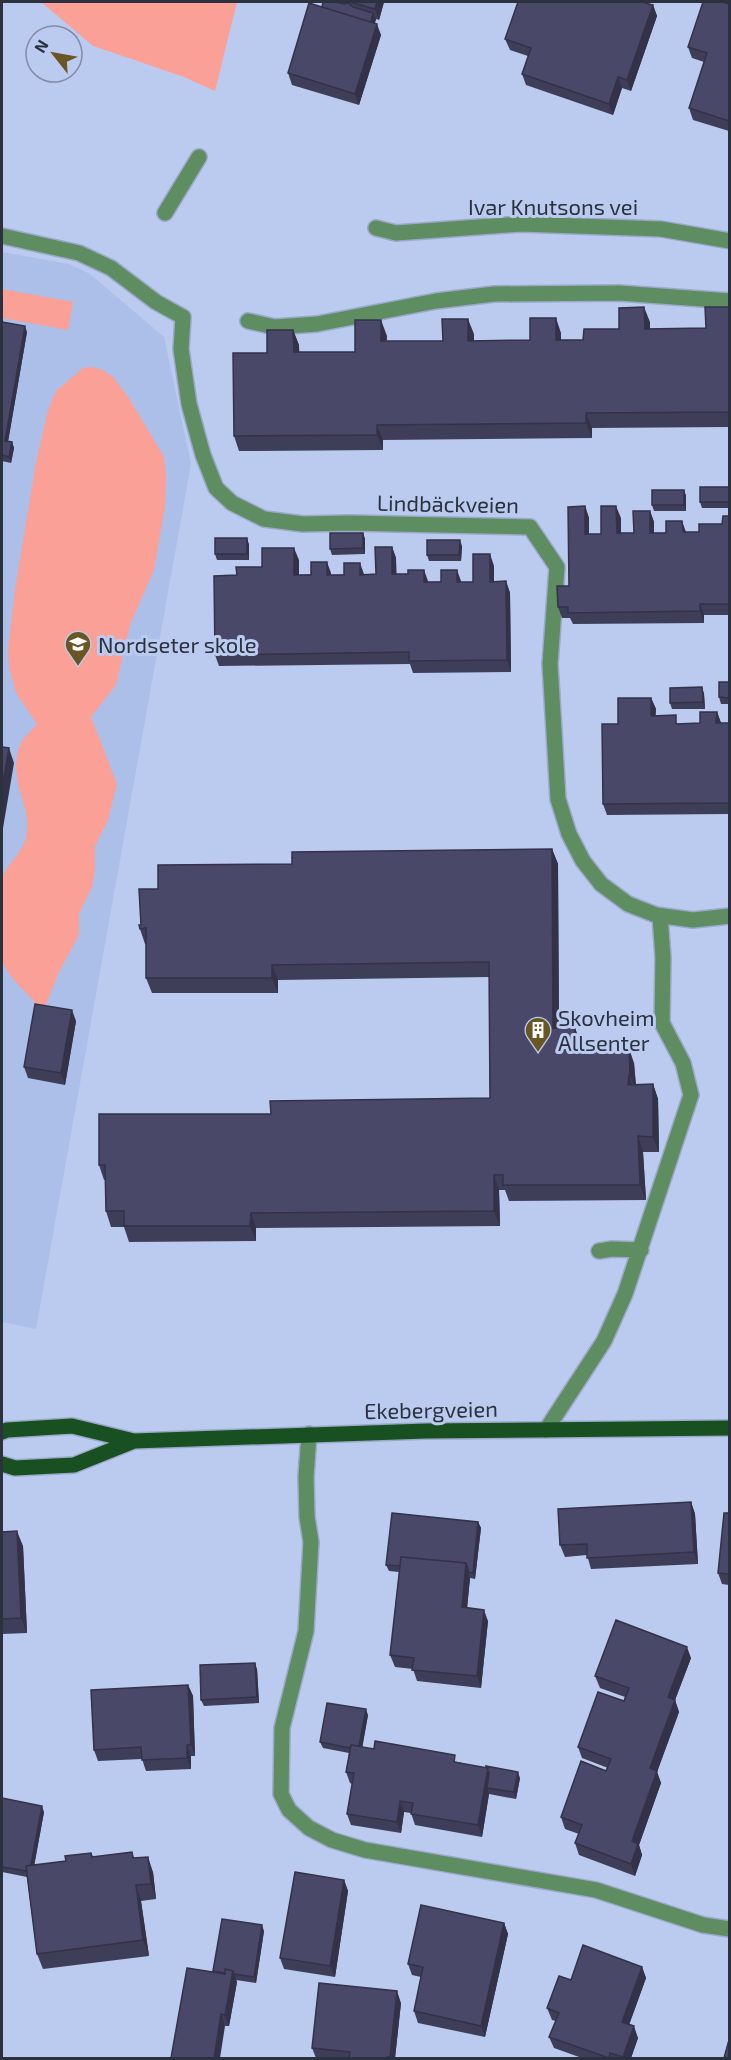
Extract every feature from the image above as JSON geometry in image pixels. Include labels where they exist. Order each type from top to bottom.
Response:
[{"type":"main road","name":"Ekebergveien","points":[[2,1432],[72,1426],[134,1441],[309,1434],[729,1428]]},
{"type":"main road","name":"Ekebergveien","points":[[2,1464],[15,1468],[74,1465],[134,1441]]},
{"type":"street","points":[[165,213],[200,157]]},
{"type":"street","name":"Ivar Knutsons vei","points":[[376,228],[396,232],[521,224],[661,229],[729,241]]},
{"type":"street","name":"Lindbäckveien","points":[[2,236],[80,253],[94,259],[111,267],[156,302],[183,317],[181,349],[189,404],[216,488],[232,502],[264,519],[303,524],[530,527],[557,567],[550,664],[558,799],[569,834],[583,861],[601,884],[628,904],[660,916],[693,920],[729,916]]},
{"type":"street","points":[[248,321],[276,327],[317,324],[436,301],[494,294],[619,293],[729,301]]},
{"type":"street","points":[[546,1430],[604,1341],[625,1294],[691,1095],[683,1063],[662,1023],[663,958],[660,916]]},
{"type":"street","points":[[599,1251],[641,1250]]},
{"type":"street","points":[[309,1434],[306,1487],[311,1542],[306,1631],[282,1728],[281,1794],[289,1810],[309,1828],[333,1840],[365,1850],[596,1890],[703,1925],[729,1929]]},
{"type":"shaded area","points":[[41,2],[237,2],[215,91],[184,77],[93,46],[84,38],[84,24],[67,24]]},
{"type":"shaded area","name":"Nordseter skole","points":[[2,252],[69,264],[90,274],[164,337],[191,464],[36,1329],[2,1322]]},
{"type":"shaded area","points":[[2,289],[73,302],[68,330],[2,318]]},
{"type":"shaded area","points":[[92,367],[103,370],[113,377],[129,398],[164,457],[165,507],[154,570],[130,625],[116,685],[91,717],[117,784],[108,820],[95,846],[92,887],[79,914],[79,935],[59,972],[45,1007],[40,1008],[10,974],[1,957],[3,875],[21,849],[27,831],[27,820],[17,780],[17,758],[21,742],[37,724],[16,693],[9,667],[8,650],[15,589],[36,462],[48,410],[56,391],[83,368]]},
{"type":"building","points":[[323,2],[348,3],[353,7],[373,13],[371,22],[322,7]]},
{"type":"building","points":[[350,2],[377,2],[375,9]]},
{"type":"building","points":[[518,2],[642,2],[653,5],[627,80],[618,77],[609,104],[522,74],[531,48],[505,39]]},
{"type":"building","points":[[703,2],[729,4],[729,121],[689,108],[707,53],[688,47]]},
{"type":"building","points":[[309,3],[377,24],[355,94],[288,73]]},
{"type":"building","points":[[644,307],[645,329],[706,328],[705,307],[729,307],[729,412],[586,413],[586,423],[377,425],[377,435],[234,436],[233,353],[267,353],[267,330],[293,330],[294,352],[355,352],[355,320],[381,320],[381,341],[443,341],[442,319],[468,319],[468,341],[530,340],[530,318],[556,318],[556,340],[583,340],[584,329],[619,329],[619,308]]},
{"type":"building","points":[[2,322],[25,326],[5,441],[12,442],[9,457],[2,455]]},
{"type":"building","points":[[700,487],[729,487],[729,502],[700,502]]},
{"type":"building","points":[[652,490],[684,490],[684,505],[652,505]]},
{"type":"building","points":[[585,506],[585,534],[601,534],[601,506],[616,506],[617,533],[634,533],[633,511],[650,511],[650,533],[666,533],[666,521],[682,521],[683,532],[699,532],[699,524],[722,524],[723,516],[729,516],[729,604],[700,604],[700,611],[568,613],[568,607],[558,607],[557,586],[569,586],[568,507]]},
{"type":"building","points":[[330,533],[363,533],[363,548],[330,549]]},
{"type":"building","points":[[215,538],[247,538],[247,554],[215,554]]},
{"type":"building","points":[[427,540],[460,540],[459,555],[427,555]]},
{"type":"building","points":[[375,547],[392,547],[392,574],[408,574],[408,570],[424,570],[424,582],[441,582],[441,570],[457,570],[457,582],[473,582],[473,554],[490,554],[490,582],[506,581],[507,660],[409,661],[409,652],[215,655],[214,576],[237,575],[236,567],[262,567],[262,548],[294,548],[294,575],[311,575],[311,562],[327,562],[327,575],[344,575],[344,563],[360,563],[360,575],[376,574]]},
{"type":"building","points":[[719,682],[729,682],[729,698],[719,697]]},
{"type":"building","points":[[702,687],[703,702],[670,703],[670,688]]},
{"type":"building","points":[[618,698],[651,698],[651,716],[676,715],[676,724],[700,723],[700,712],[717,712],[716,723],[729,723],[729,803],[603,804],[602,724],[618,724]]},
{"type":"building","points":[[2,747],[9,748],[2,788]]},
{"type":"building","name":"Skovheim Allsenter","points":[[552,849],[553,1028],[575,1028],[575,1050],[629,1048],[628,1085],[653,1084],[653,1137],[638,1136],[640,1185],[503,1185],[503,1175],[494,1175],[494,1211],[251,1213],[250,1226],[124,1226],[124,1211],[106,1211],[105,1165],[99,1165],[99,1114],[271,1114],[270,1101],[490,1098],[489,962],[272,965],[272,978],[146,978],[146,928],[140,929],[139,925],[141,925],[139,889],[158,889],[158,865],[292,864],[292,852]]},
{"type":"building","points":[[35,1004],[72,1010],[61,1073],[24,1067]]},
{"type":"building","points":[[691,1502],[694,1552],[587,1558],[587,1544],[560,1545],[558,1509]]},
{"type":"building","points":[[392,1513],[478,1522],[473,1573],[468,1572],[466,1563],[401,1557],[400,1566],[386,1565]]},
{"type":"building","points":[[724,1513],[729,1513],[729,1574],[718,1573]]},
{"type":"building","points":[[17,1531],[21,1618],[2,1619],[2,1532]]},
{"type":"building","points":[[401,1557],[466,1563],[462,1607],[484,1610],[477,1676],[412,1670],[414,1658],[390,1655]]},
{"type":"building","points":[[616,1620],[687,1647],[668,1697],[675,1700],[650,1768],[657,1771],[632,1841],[638,1844],[631,1864],[575,1843],[582,1825],[561,1817],[581,1761],[606,1771],[611,1759],[578,1747],[598,1692],[624,1701],[629,1688],[595,1676]]},
{"type":"building","points":[[255,1663],[257,1697],[201,1700],[200,1665]]},
{"type":"building","points":[[188,1685],[191,1745],[187,1745],[187,1758],[142,1760],[141,1747],[94,1750],[91,1690]]},
{"type":"building","points":[[327,1703],[366,1709],[359,1746],[351,1745],[350,1748],[320,1742]]},
{"type":"building","points":[[375,1741],[455,1755],[454,1762],[488,1768],[478,1825],[411,1814],[413,1803],[400,1801],[397,1822],[347,1814],[354,1773],[346,1772],[351,1745],[374,1749]]},
{"type":"building","points":[[486,1766],[518,1772],[514,1792],[487,1788],[489,1773]]},
{"type":"building","points":[[2,1798],[42,1806],[31,1865],[26,1866],[27,1871],[2,1867]]},
{"type":"building","points":[[132,1852],[133,1858],[148,1857],[151,1884],[136,1885],[143,1940],[37,1954],[26,1866],[66,1861],[65,1856],[91,1853],[92,1857]]},
{"type":"building","points":[[295,1872],[344,1880],[330,1966],[280,1958]]},
{"type":"building","points":[[421,1905],[504,1923],[481,2026],[414,2011],[423,1967],[408,1964]]},
{"type":"building","points":[[222,1919],[262,1925],[254,1977],[234,1974],[233,1971],[225,1969],[225,1973],[213,1971]]},
{"type":"building","points":[[583,1945],[642,1967],[622,2022],[634,2026],[623,2057],[610,2053],[609,2058],[549,2037],[559,2013],[547,2008],[559,1976],[571,1980]]},
{"type":"building","points":[[187,1968],[225,1974],[225,1969],[233,1971],[225,2015],[221,2014],[214,2058],[171,2058]]},
{"type":"building","points":[[319,1983],[397,1991],[390,2057],[349,2058],[350,2052],[312,2048]]},
{"type":"building","points":[[729,2040],[729,2058],[724,2058]]},
{"type":"place","name":"Nordseter skole","points":[[78,667]]},
{"type":"place","name":"Skovheim Allsenter","points":[[538,1053]]}]
